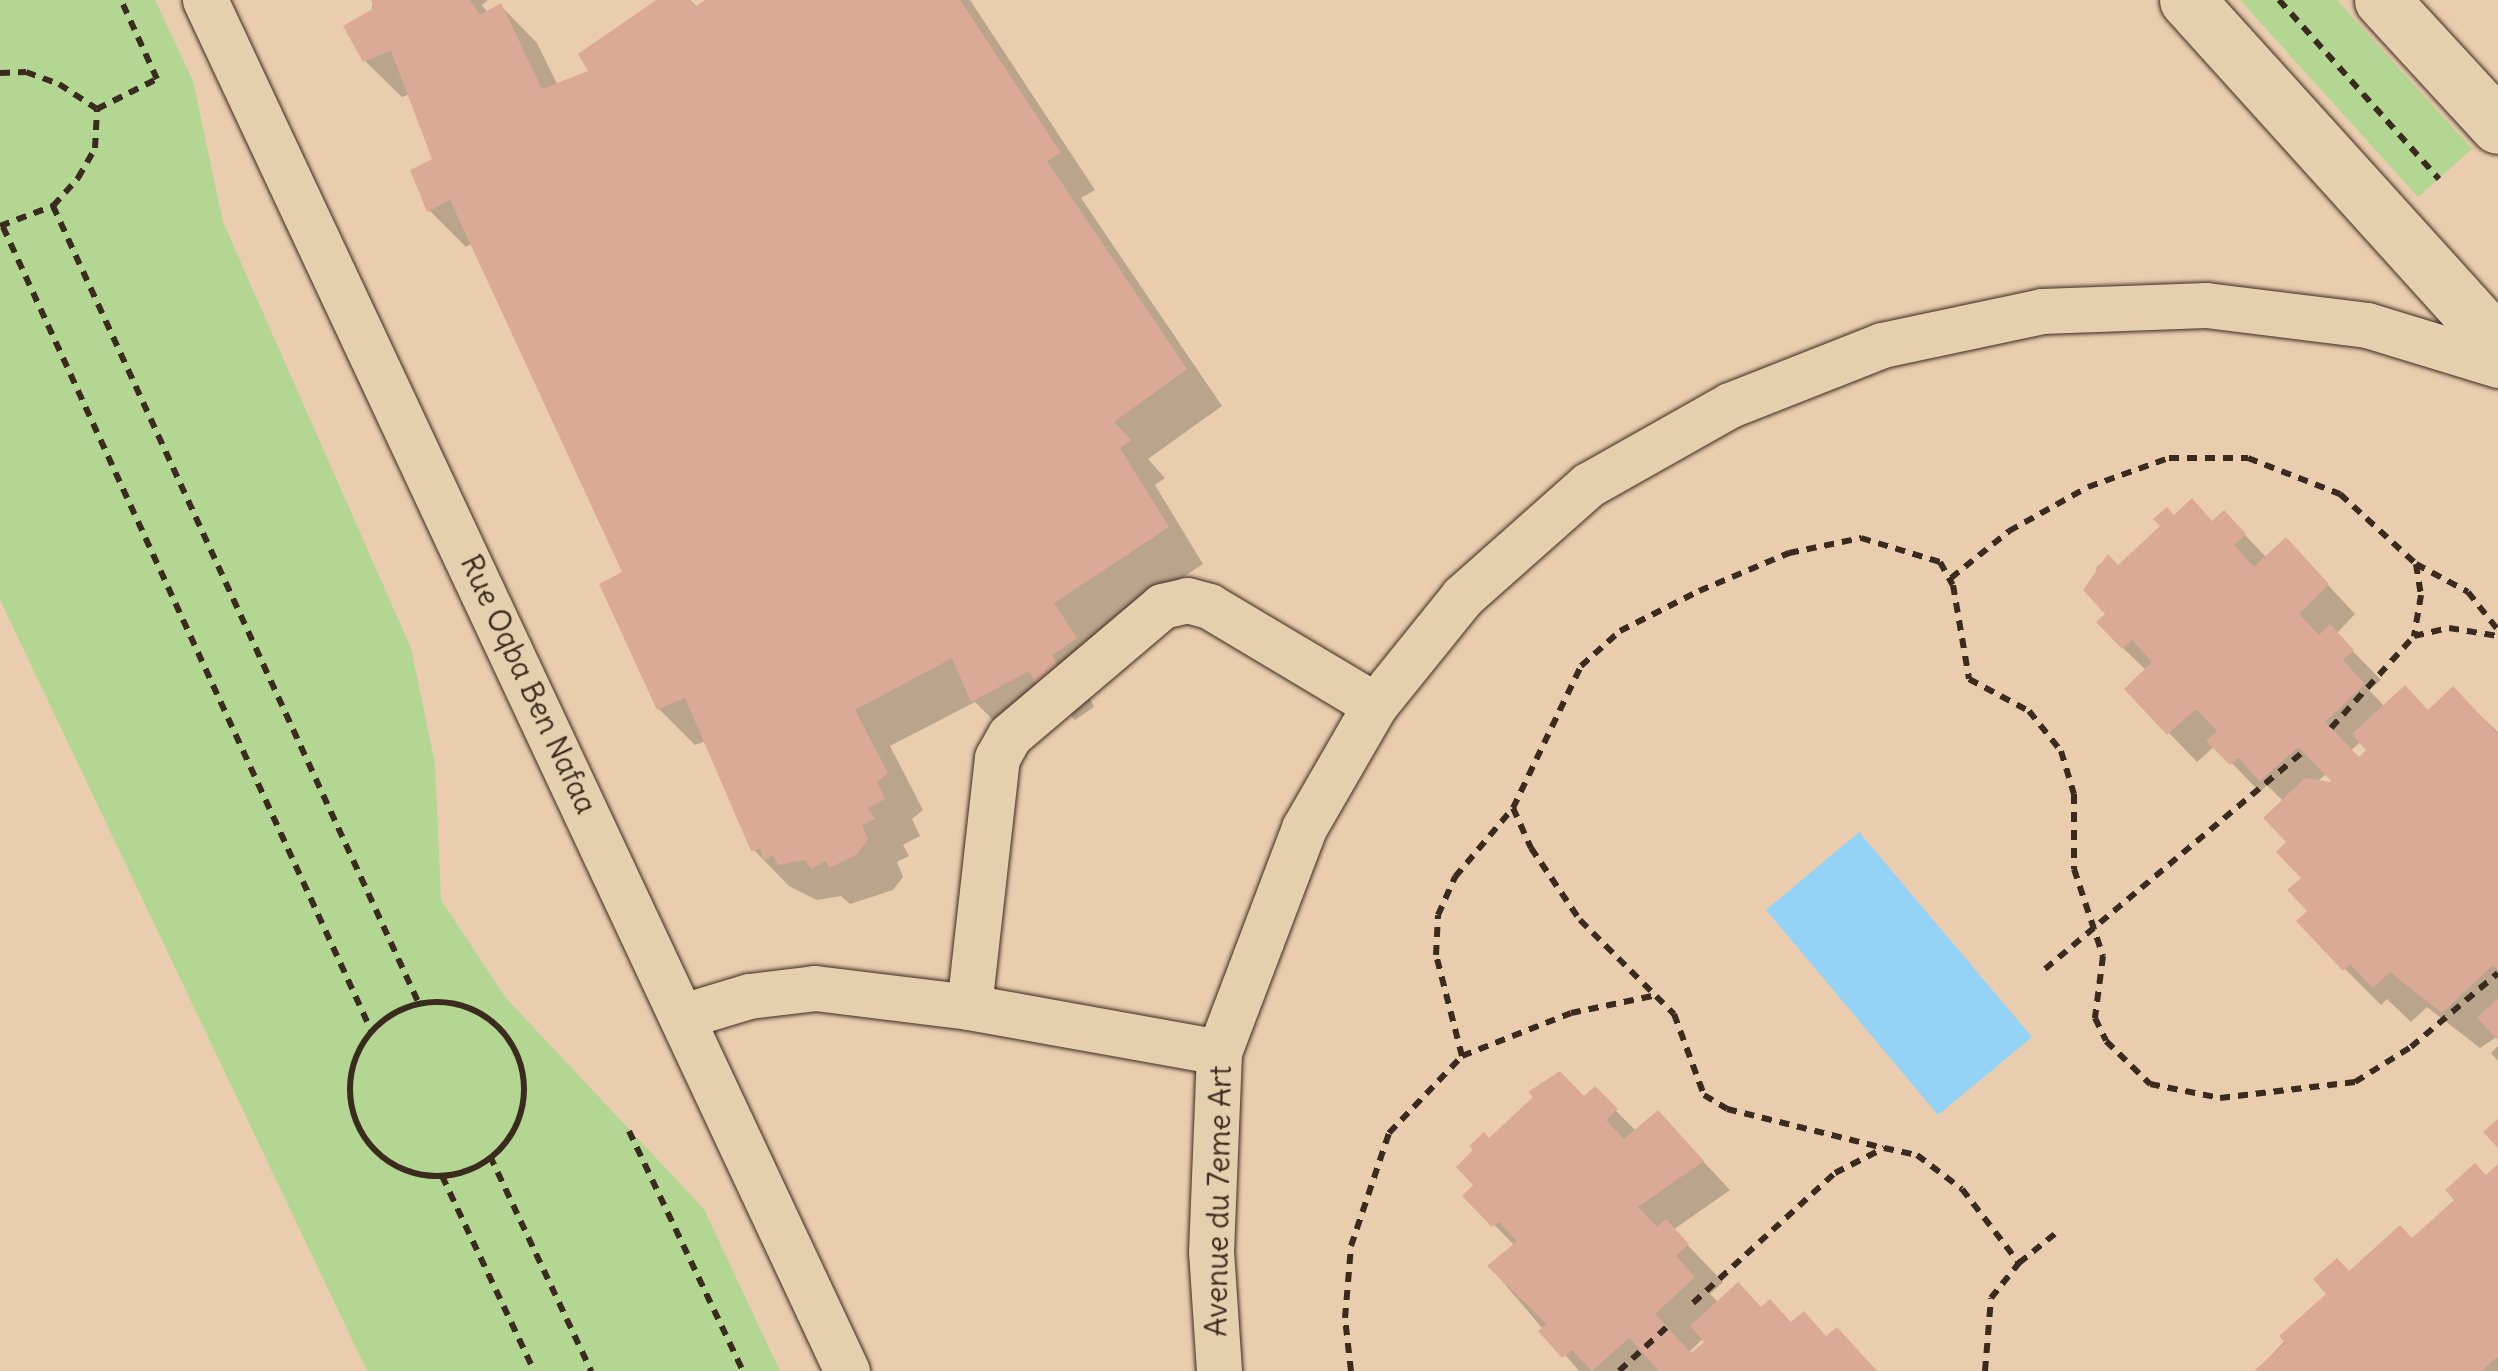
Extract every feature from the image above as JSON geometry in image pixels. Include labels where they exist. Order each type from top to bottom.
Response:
[{"type":"main road","points":[[2187,0],[2498,344]]},
{"type":"main road","points":[[2382,0],[2498,126]]},
{"type":"street","name":"Rue Oqba Ben Nafaa","points":[[205,0],[847,1371]]},
{"type":"street","name":"Avenue du 7eme Art","points":[[1219,1371],[1212,1252],[1219,1052],[1304,828],[1374,705],[1462,597],[1588,485],[1730,405],[1882,345],[2042,312],[2206,305],[2368,326],[2498,365]]},
{"type":"street","points":[[969,1007],[997,758],[1010,735],[1162,606],[1188,600],[1210,606],[1374,705]]},
{"type":"street","points":[[682,1016],[750,996],[814,988],[969,1007],[1219,1052]]},
{"type":"path","points":[[97,109],[158,79],[121,0]]},
{"type":"path","points":[[2279,0],[2439,179]]},
{"type":"path","points":[[0,73],[26,72],[60,84],[97,109]]},
{"type":"path","points":[[97,109],[96,148],[53,206],[2,226],[371,1030]]},
{"type":"path","points":[[53,206],[419,1004]]},
{"type":"path","points":[[1951,578],[2047,508],[2170,458],[2248,458],[2296,472],[2340,494],[2416,564],[2468,592],[2498,633]]},
{"type":"path","points":[[1462,1056],[1436,955],[1438,915],[1455,877],[1513,808],[1568,686],[1620,631],[1789,553],[1846,539],[1921,552],[1951,578],[1969,679],[2029,711],[2061,751],[2074,794],[2074,869],[2103,956],[2094,1008],[2099,1030],[2150,1084],[2182,1094],[2220,1098],[2355,1082],[2411,1048],[2498,973]]},
{"type":"path","points":[[2332,728],[2414,636],[2421,594],[2416,564]]},
{"type":"path","points":[[2414,636],[2450,628],[2498,633]]},
{"type":"path","points":[[2045,969],[2304,752]]},
{"type":"path","points":[[1513,808],[1538,861],[1580,920],[1674,1014],[1696,1084],[1714,1104],[1916,1156],[1962,1189],[2019,1263]]},
{"type":"path","points":[[1351,1371],[1346,1281],[1373,1169],[1389,1134],[1462,1056],[1571,1013],[1658,996]]},
{"type":"path","points":[[419,1004],[466,1006],[496,1023],[516,1050],[525,1084],[520,1118],[476,1168],[442,1176],[408,1172],[379,1154],[358,1127],[349,1094],[354,1060],[371,1030],[398,1010],[419,1004]]},
{"type":"path","points":[[629,1131],[743,1371]]},
{"type":"path","points":[[1693,1303],[1835,1173],[1884,1148]]},
{"type":"path","points":[[490,1156],[591,1371]]},
{"type":"path","points":[[442,1176],[534,1371]]},
{"type":"path","points":[[1985,1371],[1991,1298],[2019,1263],[2056,1234]]},
{"type":"path","points":[[1619,1371],[1667,1327]]},
{"type":"green space","points":[[0,0],[155,0],[193,81],[223,222],[411,648],[435,763],[441,900],[506,998],[704,1209],[780,1371],[367,1371],[0,600]]},
{"type":"green space","points":[[2240,0],[2337,0],[2472,149],[2418,197]]},
{"type":"water","points":[[1859,832],[2032,1037],[1938,1115],[1766,910]]},
{"type":"building","points":[[371,0],[470,0],[480,15],[501,3],[542,89],[588,71],[578,54],[656,0],[689,0],[695,7],[705,0],[960,0],[1061,153],[1047,161],[1187,369],[1114,422],[1131,440],[1120,448],[1169,527],[1054,603],[1077,638],[1052,655],[1059,670],[1037,685],[1029,671],[971,702],[952,658],[855,710],[888,773],[877,782],[885,799],[868,808],[875,819],[862,825],[868,839],[857,854],[829,868],[826,861],[811,869],[805,860],[778,865],[773,855],[764,860],[760,849],[751,851],[685,698],[657,710],[599,584],[622,572],[450,200],[427,212],[410,170],[432,159],[391,51],[363,62],[343,26],[374,8]]},
{"type":"building","points":[[2192,498],[2212,521],[2224,510],[2246,534],[2234,545],[2254,567],[2286,537],[2329,584],[2299,614],[2319,635],[2330,624],[2354,650],[2343,660],[2365,684],[2325,722],[2359,757],[2366,750],[2352,734],[2405,685],[2428,710],[2453,686],[2498,734],[2498,970],[2493,965],[2442,1013],[2390,972],[2373,988],[2350,964],[2343,971],[2296,921],[2307,911],[2287,890],[2301,878],[2276,852],[2286,842],[2263,818],[2305,778],[2332,782],[2303,752],[2298,747],[2260,781],[2238,758],[2230,765],[2206,741],[2217,731],[2196,709],[2167,735],[2124,689],[2152,662],[2132,640],[2122,649],[2096,622],[2105,614],[2083,590],[2108,554],[2118,565],[2160,526],[2153,519],[2167,507],[2174,515]]},
{"type":"building","points":[[2498,998],[2498,1040],[2477,1018]]},
{"type":"building","points":[[1560,1071],[1584,1096],[1595,1086],[1618,1109],[1606,1120],[1624,1139],[1658,1110],[1704,1161],[1638,1207],[1657,1227],[1666,1219],[1689,1244],[1676,1256],[1695,1277],[1655,1314],[1691,1353],[1704,1342],[1690,1326],[1738,1282],[1761,1307],[1770,1299],[1791,1322],[1804,1311],[1826,1336],[1837,1327],[1877,1371],[1659,1371],[1629,1338],[1592,1371],[1572,1350],[1562,1358],[1538,1331],[1547,1324],[1487,1266],[1517,1241],[1499,1222],[1492,1227],[1462,1196],[1473,1185],[1456,1167],[1484,1132],[1489,1138],[1533,1097],[1528,1092]]},
{"type":"building","points":[[2498,1119],[2498,1148],[2483,1132]]},
{"type":"building","points":[[2475,1163],[2486,1175],[2498,1164],[2498,1356],[2482,1371],[2254,1371],[2285,1343],[2279,1336],[2326,1294],[2313,1279],[2337,1258],[2349,1271],[2400,1225],[2412,1238],[2454,1200],[2445,1190]]}]
